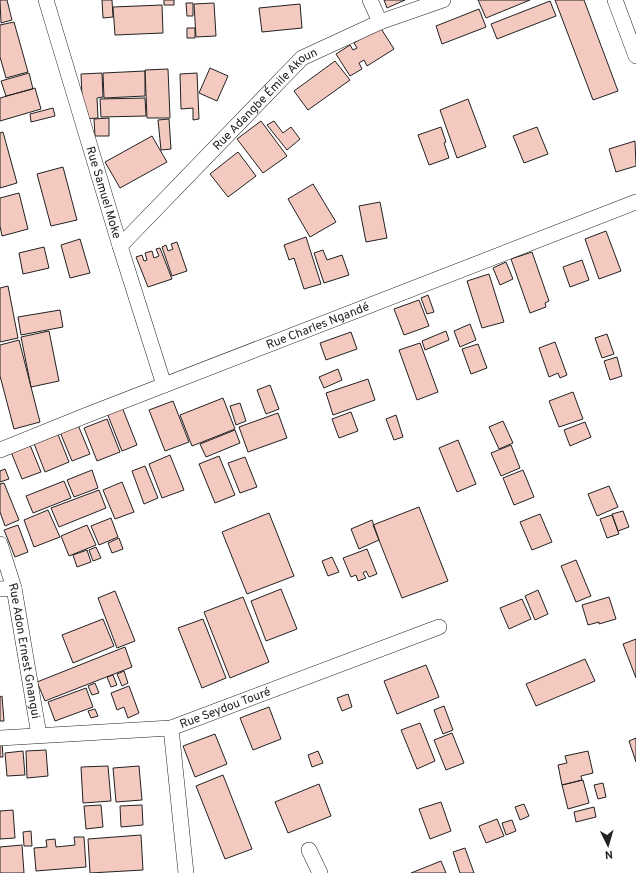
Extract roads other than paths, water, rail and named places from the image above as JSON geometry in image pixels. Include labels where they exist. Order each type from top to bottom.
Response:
[{"type":"street","name":"Rue Samuel Moke","points":[[46,0],[120,246],[164,385]]},
{"type":"street","points":[[370,0],[380,22]]},
{"type":"street","name":"Rue Adangbe Émile Akoun","points":[[120,246],[302,58],[380,22],[443,0]]},
{"type":"street","points":[[615,0],[636,56]]},
{"type":"street","name":"Rue Charles Ngandé","points":[[0,450],[636,202]]},
{"type":"street","name":"Rue Adon Ernest Gnangui","points":[[0,544],[7,589],[39,735]]},
{"type":"street","name":"Rue Seydou Touré","points":[[0,738],[171,728],[439,627]]},
{"type":"street","points":[[171,728],[186,873]]},
{"type":"street","points":[[309,850],[320,873]]}]
